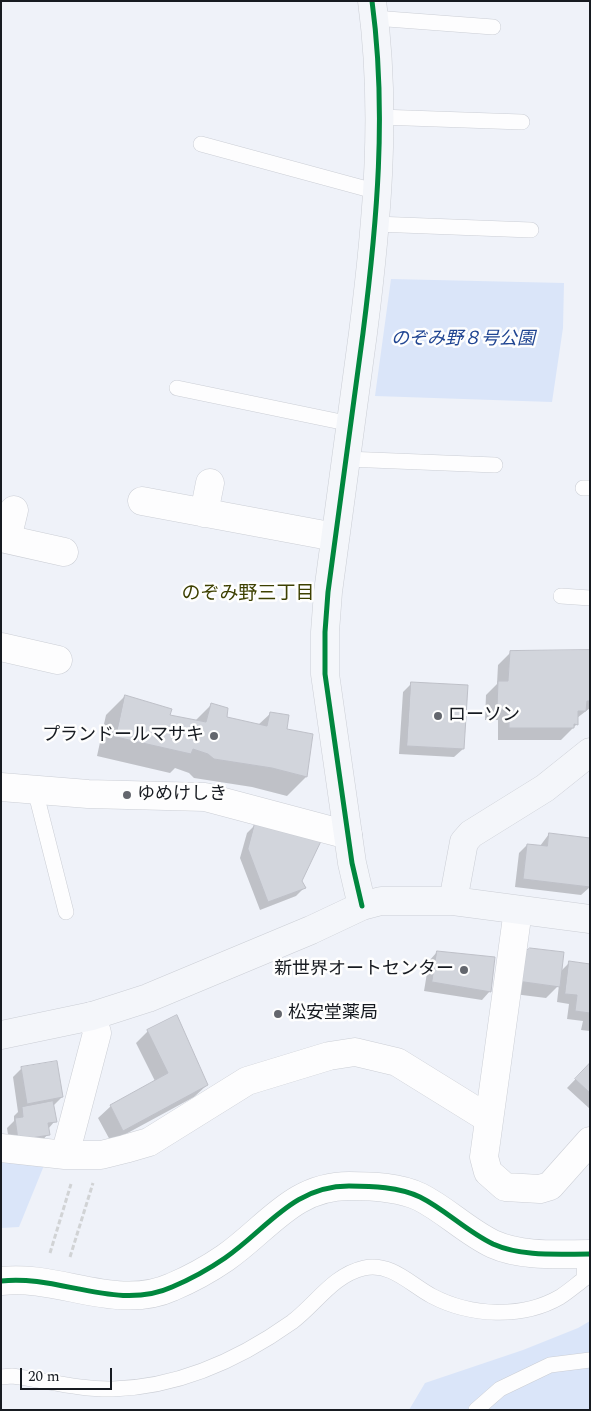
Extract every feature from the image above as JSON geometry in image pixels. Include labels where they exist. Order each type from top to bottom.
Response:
[{"type":"street","points":[[362,906],[348,834],[325,674],[325,632],[378,192],[378,63],[373,10]]},
{"type":"street","points":[[204,513],[210,483]]},
{"type":"street","points":[[142,502],[335,537]]},
{"type":"street","points":[[14,510],[4,538],[64,552]]},
{"type":"street","points":[[1,647],[58,660]]},
{"type":"street","points":[[453,901],[464,842],[471,834],[545,788],[590,752]]},
{"type":"street","points":[[1,787],[88,794],[183,794],[205,797],[348,834]]},
{"type":"street","points":[[1,1035],[92,1016],[148,998],[311,930],[362,906],[381,901],[453,901],[590,919]]},
{"type":"street","points":[[518,910],[484,1157],[488,1172],[505,1187],[528,1189],[550,1186],[590,1141]]},
{"type":"street","points":[[82,1155],[97,1033],[92,1016]]},
{"type":"street","points":[[1,1148],[82,1155],[149,1142],[247,1081],[329,1056],[355,1052],[397,1062],[489,1119]]},
{"type":"street","points":[[1,1281],[30,1280],[119,1296],[142,1294],[170,1288],[226,1258],[295,1201],[312,1192],[332,1187],[399,1190],[419,1197],[475,1234],[494,1244],[514,1250],[537,1254],[588,1254]]},
{"type":"lane","points":[[373,10],[494,27]]},
{"type":"lane","points":[[379,117],[522,122]]},
{"type":"lane","points":[[201,144],[378,192]]},
{"type":"lane","points":[[375,224],[531,230]]},
{"type":"lane","points":[[177,388],[351,424]]},
{"type":"lane","points":[[346,459],[495,464]]},
{"type":"lane","points":[[561,596],[590,598]]},
{"type":"lane","points":[[35,790],[66,912]]},
{"type":"lane","points":[[1,1377],[12,1376],[113,1389],[183,1377],[225,1362],[262,1342],[294,1320],[328,1288],[350,1273],[366,1267],[384,1269],[401,1275],[431,1296],[475,1310],[524,1311],[559,1297],[584,1279],[588,1254]]},
{"type":"lane","points":[[476,1410],[500,1388],[550,1365],[590,1360]]},
{"type":"path","points":[[50,1253],[82,1155]]},
{"type":"path","points":[[70,1257],[82,1155]]},
{"type":"green space","name":"のぞみ野８号公園","points":[[391,279],[564,283],[563,328],[552,402],[375,396]]},
{"type":"green space","points":[[1,1157],[45,1163],[19,1227],[1,1228]]},
{"type":"green space","points":[[590,1321],[590,1410],[409,1410],[425,1383],[523,1350],[578,1328]]},
{"type":"building","points":[[590,650],[590,701],[587,701],[586,711],[578,711],[578,725],[574,724],[574,728],[509,728],[509,708],[497,708],[498,681],[508,681],[510,651]]},
{"type":"building","name":"ローソン","points":[[411,682],[468,685],[464,749],[407,746]]},
{"type":"building","name":"プランドールマサキ","points":[[125,695],[172,709],[170,715],[206,722],[211,703],[228,708],[227,717],[267,726],[270,712],[289,715],[287,729],[313,734],[307,777],[272,768],[214,759],[208,754],[193,749],[191,754],[116,737]]},
{"type":"building","points":[[255,823],[322,839],[302,881],[306,888],[268,902],[248,849]]},
{"type":"building","points":[[549,833],[590,838],[590,887],[523,879],[527,844],[547,846]]},
{"type":"building","points":[[530,948],[564,952],[560,987],[517,981],[520,956]]},
{"type":"building","name":"新世界オートセンター","points":[[437,951],[495,957],[491,992],[432,982]]},
{"type":"building","points":[[569,961],[590,964],[590,1013],[575,1011],[577,995],[565,994]]},
{"type":"building","points":[[177,1015],[208,1085],[123,1131],[110,1105],[168,1073],[147,1030]]},
{"type":"building","points":[[57,1061],[63,1097],[27,1104],[21,1067]]},
{"type":"building","points":[[590,1063],[590,1093],[575,1079]]},
{"type":"building","points":[[53,1101],[57,1122],[48,1123],[50,1135],[18,1140],[15,1118],[23,1117],[22,1107]]},
{"type":"cycle path","points":[[362,906],[352,863],[325,674],[325,632],[328,592],[368,292],[376,209],[379,84],[372,1]]},
{"type":"cycle path","points":[[1,1281],[44,1282],[87,1291],[130,1296],[151,1294],[179,1284],[219,1262],[296,1201],[312,1193],[329,1188],[349,1186],[385,1188],[403,1191],[420,1197],[483,1239],[504,1248],[540,1254],[590,1254]]},
{"type":"place","name":"ローソン","points":[[438,716]]},
{"type":"place","name":"プランドールマサキ","points":[[214,736]]},
{"type":"place","name":"ゆめけしき","points":[[127,795]]},
{"type":"place","name":"新世界オートセンター","points":[[464,970]]},
{"type":"place","name":"松安堂薬局","points":[[278,1014]]},
{"type":"district","name":"のぞみ野三丁目","points":[[248,595]]}]
